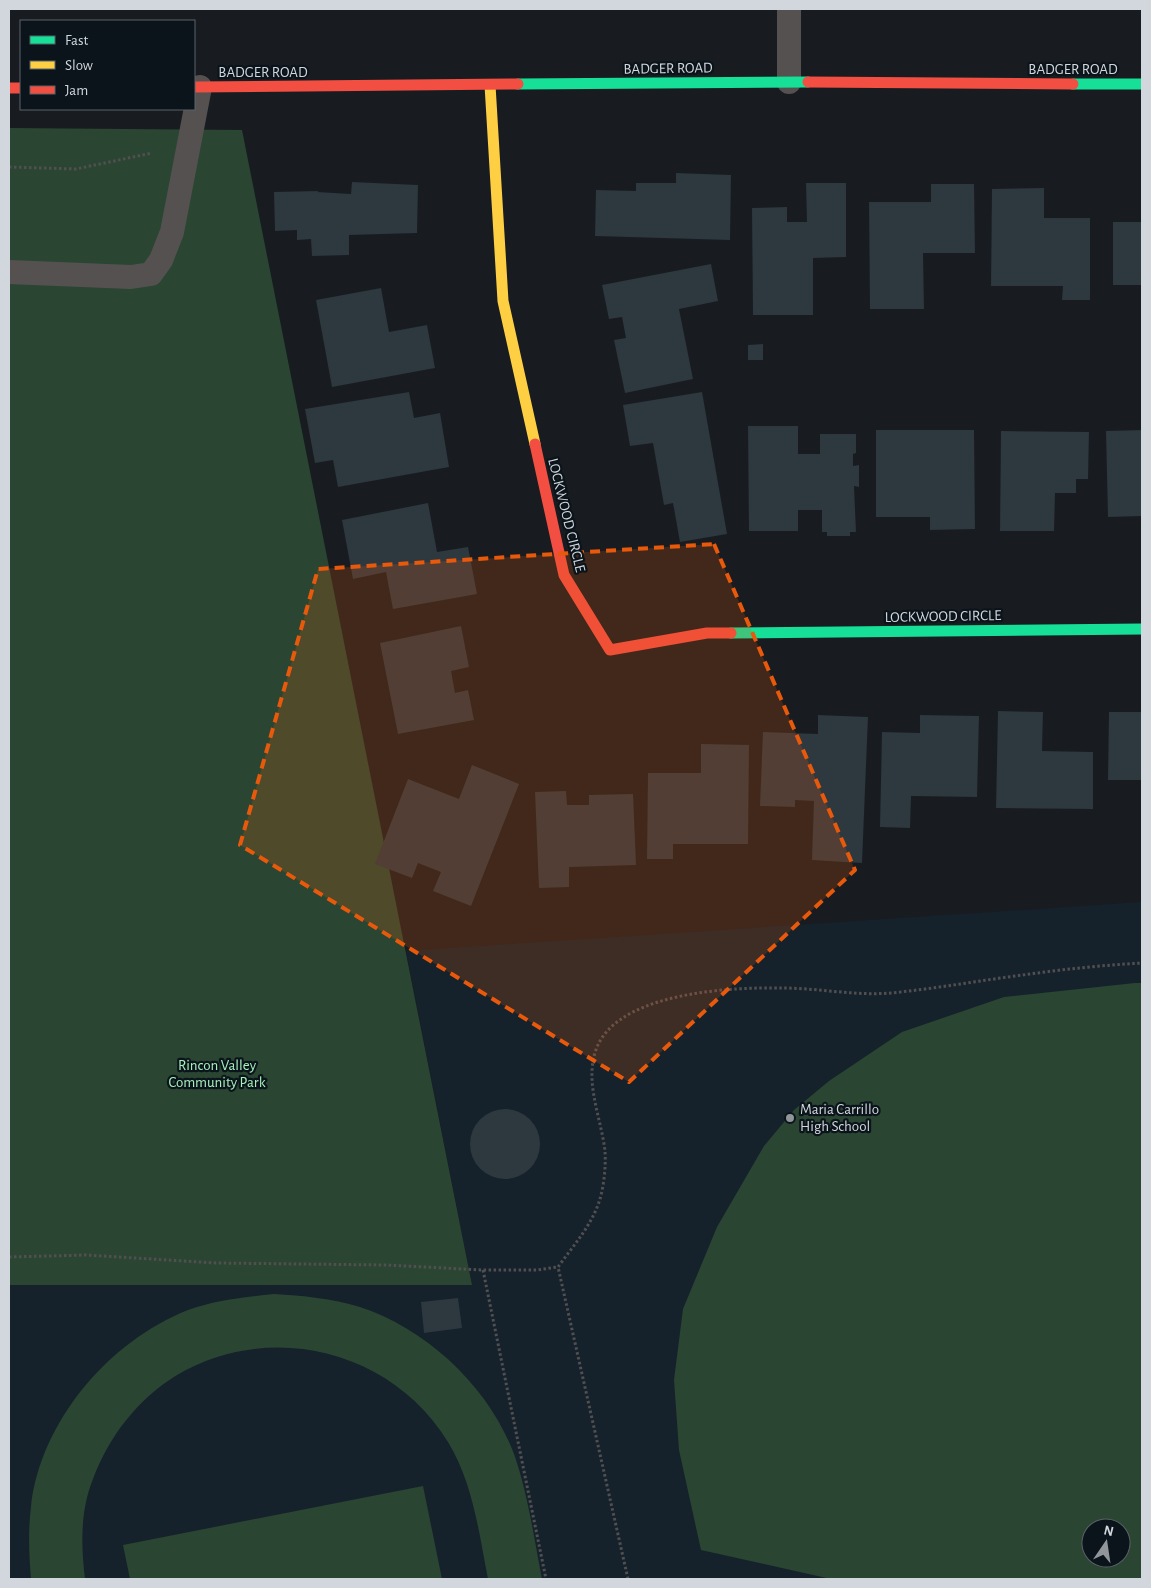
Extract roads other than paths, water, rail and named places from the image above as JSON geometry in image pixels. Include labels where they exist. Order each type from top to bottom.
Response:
[{"type":"street","name":"BADGER ROAD","points":[[197,87],[789,82],[1142,84]]},
{"type":"street","name":"LOCKWOOD CIRCLE","points":[[490,85],[503,301],[564,575],[610,650],[707,633],[1142,629]]},
{"type":"lane","points":[[789,9],[789,82]]},
{"type":"lane","points":[[195,104],[197,87]]},
{"type":"lane","points":[[9,272],[131,277],[151,274],[162,260],[172,232],[190,146],[194,110]]},
{"type":"place","name":"Maria Carrillo High School","points":[[790,1118]]},
{"type":"park label","name":"Rincon Valley Community Park","points":[[217,1074]]}]
